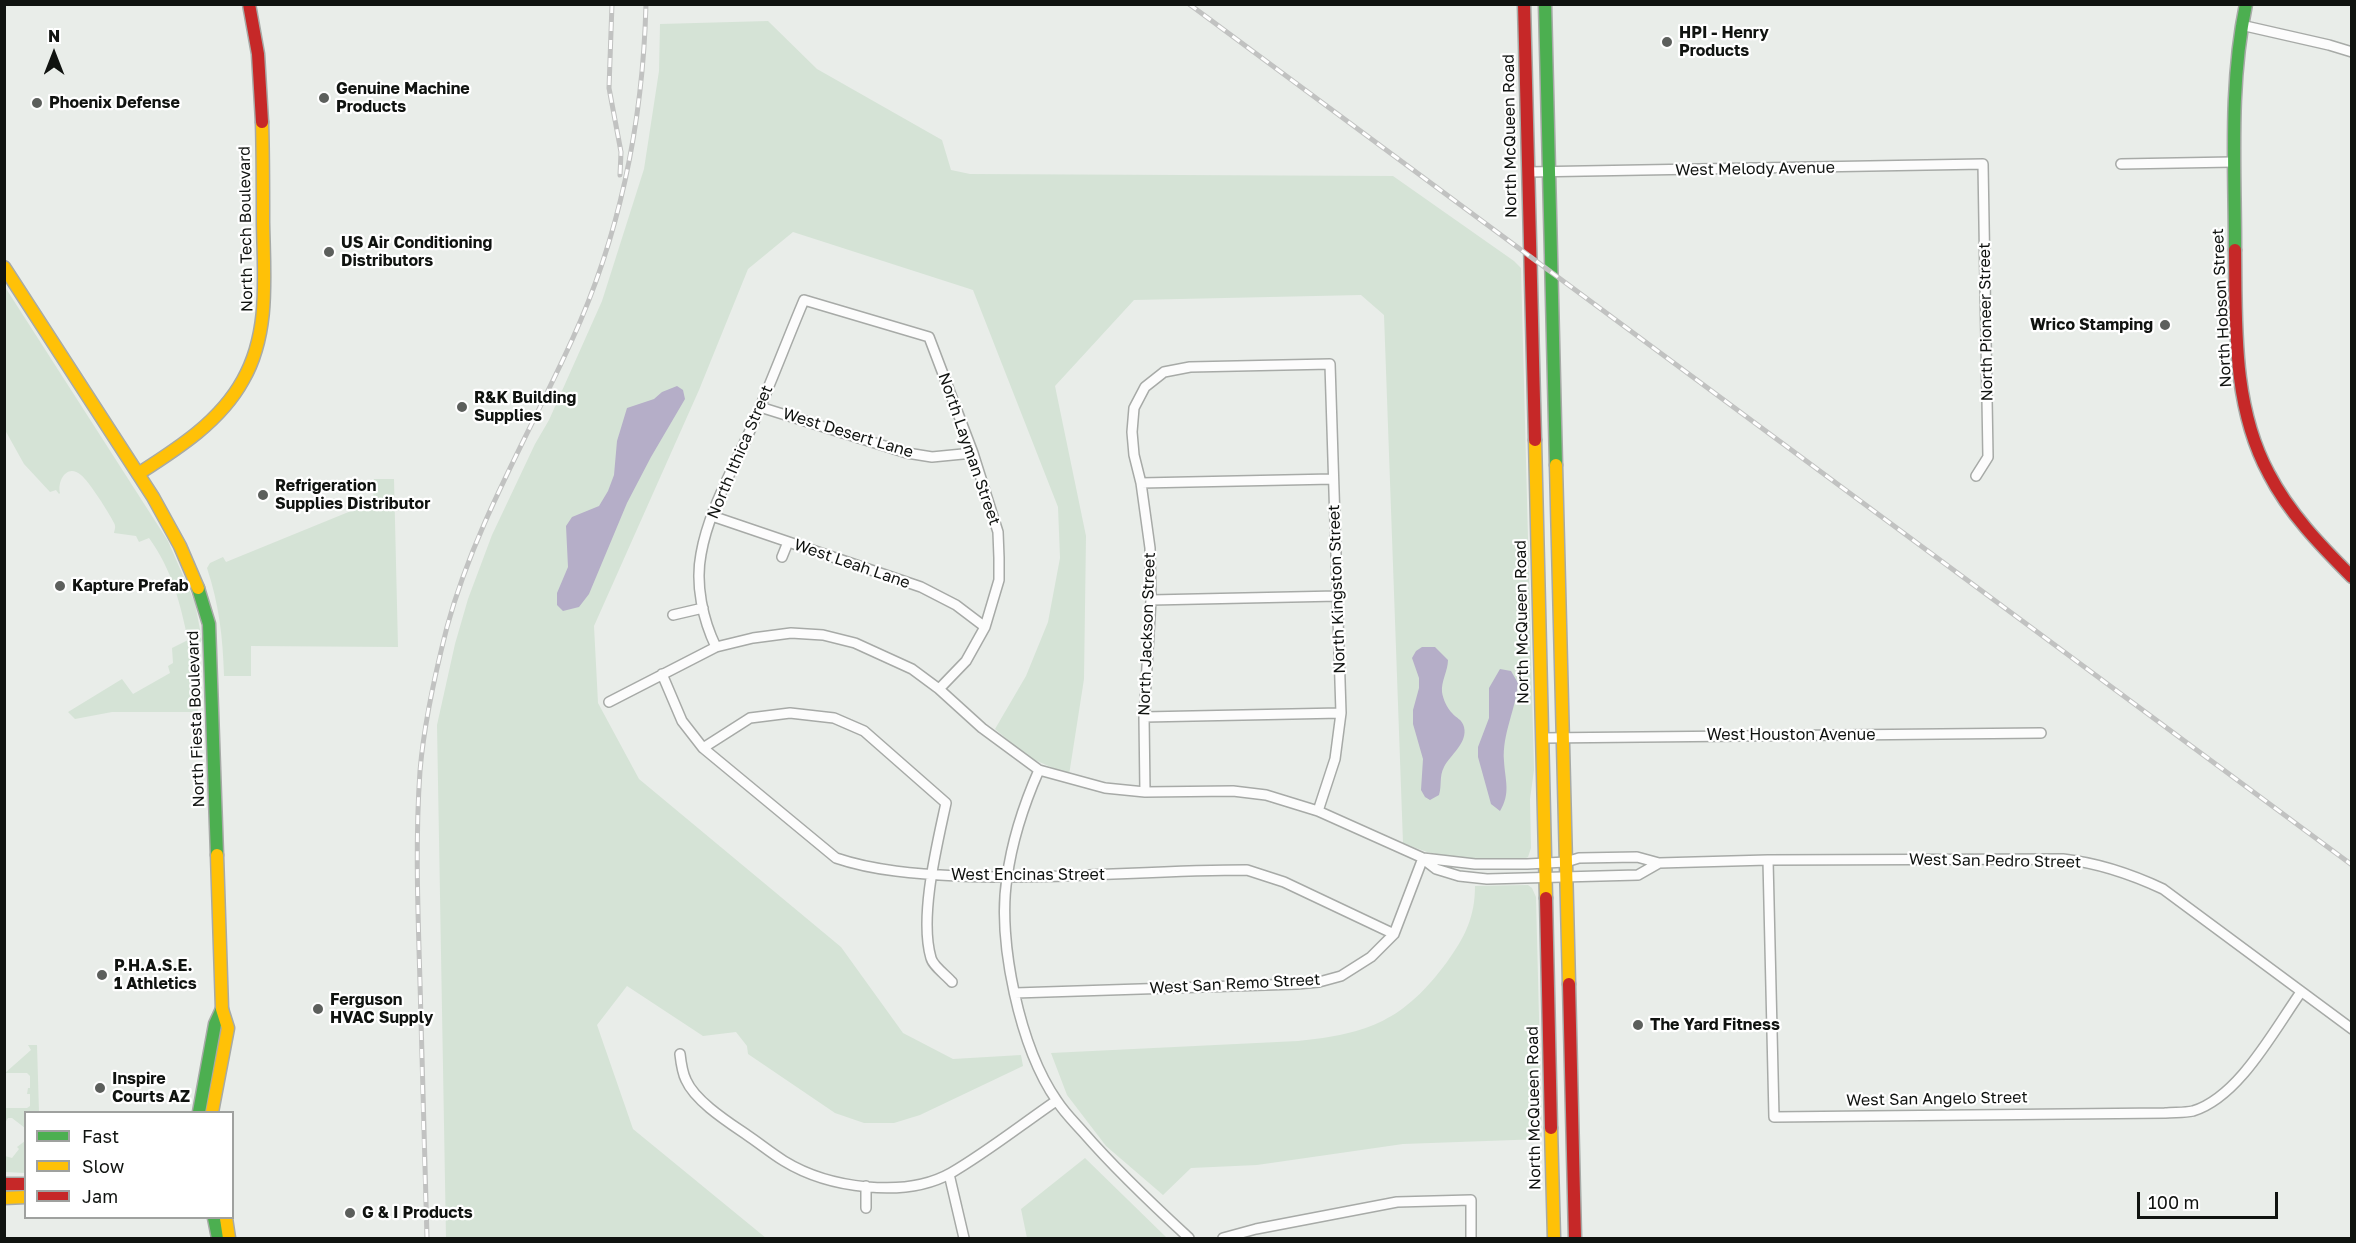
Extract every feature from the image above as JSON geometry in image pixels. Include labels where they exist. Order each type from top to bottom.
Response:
[{"type":"main road","name":"North Tech Boulevard","points":[[138,474],[202,429],[231,397],[251,365],[264,317],[260,92],[254,23],[249,4]]},
{"type":"main road","name":"North McQueen Road","points":[[1524,4],[1554,1239]]},
{"type":"main road","points":[[1545,4],[1575,1239]]},
{"type":"main road","name":"North Hobson Street","points":[[2247,4],[2241,25],[2232,110],[2237,316],[2244,412],[2262,459],[2287,506],[2317,542],[2352,577]]},
{"type":"main road","name":"North Fiesta Boulevard","points":[[4,267],[138,474],[187,557],[204,602],[209,624],[222,1009],[228,1028],[212,1111]]},
{"type":"main road","points":[[1535,471],[1557,470]]},
{"type":"main road","name":"North Fiesta Boulevard","points":[[199,1111],[215,1024],[222,1009]]},
{"type":"main road","points":[[4,1184],[24,1184]]},
{"type":"main road","points":[[4,1198],[24,1197]]},
{"type":"main road","points":[[214,1219],[218,1239]]},
{"type":"main road","points":[[226,1219],[229,1239]]},
{"type":"street","points":[[2241,25],[2352,52]]},
{"type":"street","points":[[2121,164],[2233,162]]},
{"type":"street","name":"West Melody Avenue","points":[[1528,172],[1983,164]]},
{"type":"street","name":"North Pioneer Street","points":[[1976,476],[1988,457],[1983,164]]},
{"type":"street","name":"North Layman Street","points":[[804,300],[929,337],[972,453],[998,532],[999,580],[985,627],[966,661],[939,689]]},
{"type":"street","name":"North Ithica Street","points":[[717,647],[707,627],[700,595],[700,555],[712,516],[804,300]]},
{"type":"street","name":"North Jackson Street","points":[[1145,792],[1144,717],[1151,600],[1150,548],[1141,483],[1134,456],[1132,432],[1134,408],[1146,387],[1164,372],[1190,367],[1330,364]]},
{"type":"street","name":"North Kingston Street","points":[[1318,811],[1335,759],[1341,713],[1330,364]]},
{"type":"street","name":"West Desert Lane","points":[[760,407],[907,453],[932,457],[972,453]]},
{"type":"street","points":[[1141,483],[1333,479]]},
{"type":"street","name":"West Leah Lane","points":[[712,516],[921,587],[956,605],[985,627]]},
{"type":"street","points":[[782,557],[788,542]]},
{"type":"street","points":[[1151,600],[1338,596]]},
{"type":"street","points":[[673,615],[703,608]]},
{"type":"street","name":"West San Pedro Street","points":[[609,702],[717,647],[753,638],[791,633],[823,635],[855,642],[912,669],[939,689],[982,728],[1039,770],[1105,788],[1145,792],[1233,791],[1266,795],[1318,811],[1423,858],[1436,869],[1460,876],[1487,879],[1638,875],[1659,863]]},
{"type":"street","name":"West Encinas Street","points":[[662,674],[682,721],[703,748],[836,858],[856,865],[931,875],[1007,878],[1247,870],[1284,882],[1394,934]]},
{"type":"street","points":[[703,748],[750,718],[790,713],[834,718],[864,731],[946,803],[931,875],[927,926],[931,960],[952,982]]},
{"type":"street","points":[[1144,717],[1341,713]]},
{"type":"street","name":"West Houston Avenue","points":[[1542,738],[2041,733]]},
{"type":"street","points":[[1039,770],[1024,805],[1007,878],[1004,910],[1014,993],[1025,1031],[1038,1066],[1056,1101],[1116,1170],[1189,1239]]},
{"type":"street","name":"West San Pedro Street","points":[[1423,858],[1475,864],[1545,863],[1580,858],[1637,857],[1659,863],[1768,860],[2063,859],[2094,863],[2135,876],[2163,890],[2352,1029]]},
{"type":"street","name":"West San Remo Street","points":[[1014,993],[1320,982],[1341,976],[1371,957],[1394,934],[1423,858]]},
{"type":"street","name":"West San Angelo Street","points":[[1768,860],[1774,1117],[2192,1111],[2217,1100],[2237,1083],[2301,992]]},
{"type":"street","points":[[680,1054],[687,1083],[699,1098],[725,1120],[785,1161],[809,1173],[842,1184],[883,1188],[915,1185],[949,1174],[1056,1101]]},
{"type":"street","points":[[949,1174],[964,1239]]},
{"type":"street","points":[[866,1186],[866,1208]]},
{"type":"street","points":[[1223,1239],[1256,1229],[1397,1202],[1471,1200],[1471,1239]]},
{"type":"green space","points":[[768,21],[817,69],[942,140],[951,170],[970,174],[1393,176],[1521,268],[1534,770],[1530,799],[1531,848],[1528,857],[1521,860],[1487,861],[1439,855],[1403,843],[1384,315],[1361,295],[1134,300],[1055,386],[1086,536],[1084,679],[1069,775],[1028,757],[995,729],[1026,676],[1048,622],[1060,558],[1058,507],[973,290],[793,232],[748,269],[699,390],[594,626],[598,703],[639,779],[841,947],[903,1033],[953,1059],[1021,1055],[1023,1066],[920,1115],[894,1123],[864,1123],[835,1113],[748,1054],[747,1046],[736,1032],[703,1036],[627,986],[597,1025],[633,1129],[766,1238],[446,1238],[437,725],[455,644],[468,599],[492,535],[535,444],[549,420],[602,301],[644,169],[659,71],[660,24]]},
{"type":"green space","points":[[5,287],[168,541],[195,603],[202,640],[195,649],[198,712],[112,712],[75,719],[68,712],[122,679],[133,694],[170,673],[168,666],[173,663],[172,648],[188,640],[174,587],[164,562],[149,538],[139,542],[136,536],[114,533],[115,524],[104,505],[84,478],[76,472],[67,472],[64,475],[60,483],[59,494],[56,490],[50,492],[24,464],[5,430]]},
{"type":"green space","points":[[374,479],[394,479],[398,647],[251,646],[251,676],[224,676],[220,621],[207,568],[210,563],[223,557],[226,562],[373,502]]},
{"type":"green space","points":[[1528,885],[1536,897],[1542,1139],[1403,1144],[1257,1165],[1191,1168],[1163,1195],[1106,1146],[1067,1095],[1051,1053],[1298,1041],[1345,1034],[1383,1021],[1416,998],[1447,962],[1464,935],[1471,917],[1475,886]]},
{"type":"green space","points":[[28,1045],[37,1045],[39,1111],[24,1111],[24,1127],[12,1118],[8,1118],[5,1123],[5,1108],[30,1106],[30,1094],[27,1094],[30,1088],[30,1076],[27,1073],[6,1073],[4,1075],[5,1073],[31,1050]]},
{"type":"green space","points":[[24,1142],[24,1173],[5,1172],[5,1156],[12,1158],[19,1149],[17,1147]]},
{"type":"green space","points":[[1085,1158],[1167,1238],[1027,1238],[1021,1209]]},
{"type":"shaded area","points":[[677,386],[683,390],[685,399],[627,503],[589,594],[579,607],[563,611],[557,605],[557,593],[568,567],[566,526],[572,517],[599,506],[608,491],[614,475],[617,441],[627,408],[654,399],[662,392]]},
{"type":"shaded area","points":[[1422,647],[1435,647],[1448,660],[1442,688],[1443,695],[1448,709],[1462,722],[1465,733],[1461,744],[1442,770],[1439,795],[1430,800],[1421,790],[1423,759],[1413,724],[1413,710],[1419,688],[1419,678],[1412,658]]},
{"type":"shaded area","points":[[1500,669],[1511,671],[1518,683],[1505,741],[1506,792],[1500,811],[1491,804],[1478,757],[1478,747],[1489,718],[1489,688]]},
{"type":"railway","points":[[612,4],[609,88],[621,152],[620,175]]},
{"type":"railway","points":[[427,1238],[417,851],[420,771],[427,717],[447,627],[472,552],[572,340],[589,300],[616,218],[634,134],[640,91],[646,4]]},
{"type":"railway","points":[[1189,4],[2352,865]]},
{"type":"traffic: fast","points":[[1545,4],[1556,465]]},
{"type":"traffic: fast","points":[[2235,250],[2235,96],[2246,4]]},
{"type":"traffic: fast","points":[[198,588],[209,624],[217,855]]},
{"type":"traffic: fast","points":[[199,1111],[215,1024],[222,1009]]},
{"type":"traffic: fast","points":[[214,1219],[218,1238]]},
{"type":"traffic: slow","points":[[138,474],[210,422],[233,395],[252,362],[258,343],[264,304],[262,122]]},
{"type":"traffic: slow","points":[[4,267],[153,497],[180,546],[198,588]]},
{"type":"traffic: slow","points":[[1535,440],[1546,898]]},
{"type":"traffic: slow","points":[[1556,465],[1569,984]]},
{"type":"traffic: slow","points":[[212,1111],[228,1028],[222,1009],[217,855]]},
{"type":"traffic: slow","points":[[1551,1128],[1554,1238]]},
{"type":"traffic: slow","points":[[4,1198],[24,1197]]},
{"type":"traffic: slow","points":[[226,1219],[229,1238]]},
{"type":"traffic: jam","points":[[249,4],[258,54],[262,122]]},
{"type":"traffic: jam","points":[[1524,4],[1535,440]]},
{"type":"traffic: jam","points":[[2235,250],[2238,365],[2248,421],[2257,448],[2277,488],[2296,516],[2352,577]]},
{"type":"traffic: jam","points":[[1546,898],[1551,1128]]},
{"type":"traffic: jam","points":[[1569,984],[1575,1238]]},
{"type":"traffic: jam","points":[[4,1184],[24,1184]]},
{"type":"place","name":"HPI - Henry Products","points":[[1667,42]]},
{"type":"place","name":"Genuine Machine Products","points":[[324,98]]},
{"type":"place","name":"Phoenix Defense","points":[[37,103]]},
{"type":"place","name":"US Air Conditioning Distributors","points":[[329,252]]},
{"type":"place","name":"Wrico Stamping","points":[[2165,325]]},
{"type":"place","name":"R&K Building Supplies","points":[[462,407]]},
{"type":"place","name":"Refrigeration Supplies Distributor","points":[[263,495]]},
{"type":"place","name":"Kapture Prefab","points":[[60,586]]},
{"type":"place","name":"P.H.A.S.E. 1 Athletics","points":[[102,975]]},
{"type":"place","name":"Ferguson HVAC Supply","points":[[318,1009]]},
{"type":"place","name":"The Yard Fitness","points":[[1638,1025]]},
{"type":"place","name":"Inspire Courts AZ","points":[[100,1088]]},
{"type":"place","name":"G & I Products","points":[[350,1213]]}]
